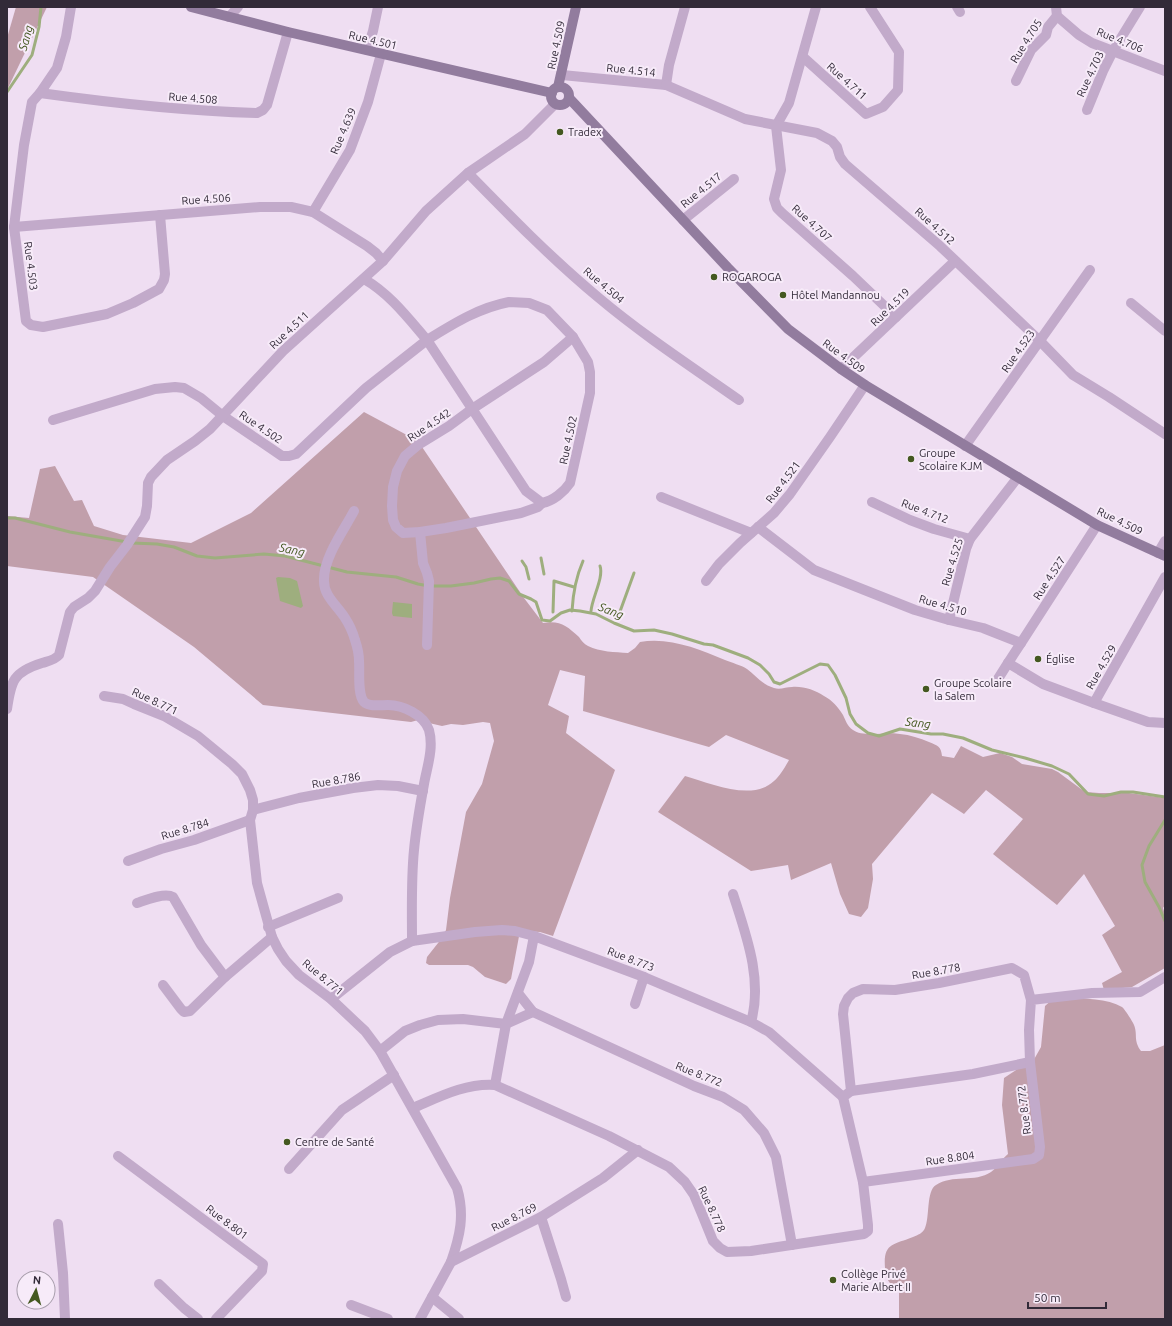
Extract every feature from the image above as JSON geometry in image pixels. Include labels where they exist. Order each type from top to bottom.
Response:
[{"type":"street","name":"Rue 4.503","points":[[71,7],[66,37],[56,68],[40,93],[32,102],[24,145],[14,227],[26,321],[31,326],[43,327],[107,314],[134,303],[159,289],[164,280],[165,274],[160,215]]},
{"type":"street","name":"Rue 4.501","points":[[190,7],[381,54],[555,90]]},
{"type":"street","points":[[229,17],[238,7]]},
{"type":"street","points":[[367,50],[378,7]]},
{"type":"street","name":"Rue 4.509","points":[[555,90],[562,75],[576,7]]},
{"type":"street","name":"Rue 4.514","points":[[562,75],[666,86],[685,7]]},
{"type":"street","points":[[776,126],[789,103],[816,7]]},
{"type":"street","name":"Rue 4.711","points":[[803,57],[866,114],[883,107],[898,90],[899,52],[870,7]]},
{"type":"street","name":"Rue 4.703","points":[[1087,110],[1113,51],[1140,7]]},
{"type":"street","name":"Rue 4.706","points":[[1056,11],[1079,35],[1092,43],[1165,71]]},
{"type":"street","name":"Rue 4.705","points":[[1016,80],[1031,50],[1046,35],[1048,27],[1056,11]]},
{"type":"street","name":"Rue 4.508","points":[[40,93],[162,108],[256,113],[263,110],[267,105],[288,32]]},
{"type":"street","name":"Rue 4.639","points":[[313,212],[350,150],[368,102],[381,54]]},
{"type":"street","name":"Rue 4.512","points":[[666,86],[745,119],[817,133],[832,141],[837,147],[840,157],[845,164],[940,246],[1040,341],[1073,376],[1165,434]]},
{"type":"street","points":[[566,89],[569,98],[563,104],[555,104],[552,101],[555,90],[566,89]]},
{"type":"street","name":"Rue 4.509","points":[[569,98],[728,268],[788,329],[865,385],[965,446],[1098,525],[1161,554]]},
{"type":"street","name":"Rue 4.511","points":[[7,709],[10,688],[14,679],[22,672],[35,665],[59,656],[70,612],[95,591],[110,567],[127,545],[144,517],[147,506],[148,483],[151,477],[167,460],[195,441],[224,416],[283,351],[383,261],[426,211],[468,172],[525,134],[555,104]]},
{"type":"street","name":"Rue 4.707","points":[[776,126],[781,170],[774,199],[777,208],[896,316]]},
{"type":"street","name":"Rue 4.504","points":[[468,172],[520,226],[598,298],[739,400]]},
{"type":"street","name":"Rue 4.517","points":[[683,220],[734,179]]},
{"type":"street","name":"Rue 4.506","points":[[14,227],[260,207],[291,207],[313,212],[367,246],[383,261]]},
{"type":"street","name":"Rue 4.519","points":[[841,369],[955,261]]},
{"type":"street","name":"Rue 4.523","points":[[965,446],[1090,270]]},
{"type":"street","points":[[364,279],[376,286],[389,297],[427,340],[526,491],[542,503]]},
{"type":"street","name":"Rue 4.502","points":[[53,420],[155,389],[176,387],[184,388],[201,398],[224,416],[282,456],[289,456],[301,451],[366,388],[427,340],[463,318],[496,305],[509,302],[529,304],[547,310],[573,337],[588,362],[590,372],[590,393],[570,483],[564,491],[542,503]]},
{"type":"street","points":[[1131,302],[1165,331]]},
{"type":"street","name":"Rue 4.542","points":[[542,503],[538,507],[521,513],[446,528],[403,533],[396,527],[393,520],[392,506],[393,487],[397,471],[405,456],[418,445],[544,362],[573,337]]},
{"type":"street","name":"Rue 4.521","points":[[706,581],[719,564],[774,513],[790,494],[865,385]]},
{"type":"street","name":"Rue 4.525","points":[[949,620],[966,549],[970,539],[1018,477]]},
{"type":"street","name":"Rue 4.510","points":[[661,497],[755,530],[814,570],[914,610],[983,628],[1021,643]]},
{"type":"street","name":"Rue 4.712","points":[[872,502],[910,520],[934,529],[970,539]]},
{"type":"street","points":[[331,999],[390,952],[412,940],[414,851],[418,816],[431,741],[429,729],[424,721],[416,715],[405,709],[390,705],[368,704],[363,701],[360,692],[359,658],[355,639],[345,618],[324,588],[325,568],[335,545],[354,511]]},
{"type":"street","name":"Rue 4.527","points":[[1021,643],[1098,525]]},
{"type":"street","points":[[420,532],[423,563],[429,581],[427,645]]},
{"type":"street","points":[[1161,554],[1165,541]]},
{"type":"street","name":"Rue 4.529","points":[[1165,578],[1094,703],[1148,722],[1165,723]]},
{"type":"street","points":[[996,682],[1021,643]]},
{"type":"street","points":[[1008,663],[1043,684],[1094,703]]},
{"type":"street","name":"Rue 8.771","points":[[104,696],[124,699],[164,716],[198,736],[242,774],[253,800],[253,810],[250,820],[257,883],[272,937],[286,961],[299,975],[331,999],[365,1032],[380,1051],[413,1108],[457,1188],[461,1200],[461,1228],[451,1262]]},
{"type":"street","name":"Rue 8.786","points":[[253,810],[299,798],[378,785],[398,786],[423,791]]},
{"type":"street","name":"Rue 8.784","points":[[128,861],[250,820]]},
{"type":"street","points":[[733,894],[750,949],[754,975],[755,1001],[751,1022]]},
{"type":"street","points":[[137,903],[165,895],[170,895],[173,897],[198,940],[225,977]]},
{"type":"street","points":[[268,927],[338,898]]},
{"type":"street","name":"Rue 8.773","points":[[412,940],[502,930],[515,931],[534,936],[644,977],[751,1022],[769,1032],[847,1094]]},
{"type":"street","points":[[495,1086],[506,1024],[528,962],[534,936]]},
{"type":"street","points":[[163,985],[181,1009],[187,1012],[194,1008],[225,977],[272,937]]},
{"type":"street","name":"Rue 8.778","points":[[413,1108],[465,1087],[484,1084],[495,1086],[638,1150],[669,1167],[694,1195],[713,1241],[727,1252],[751,1251],[864,1234],[868,1231],[863,1182],[847,1094],[843,1014],[844,1006],[848,998],[853,993],[863,989],[894,990],[1012,968],[1024,975],[1031,1000],[1029,1030],[1030,1062]]},
{"type":"street","points":[[634,1004],[644,977]]},
{"type":"street","points":[[1031,1000],[1092,993],[1140,992],[1165,977]]},
{"type":"street","name":"Rue 8.772","points":[[518,993],[533,1012],[694,1086],[723,1097],[744,1110],[764,1133],[776,1157],[792,1245]]},
{"type":"street","points":[[380,1051],[405,1031],[438,1020],[463,1019],[506,1024],[533,1012]]},
{"type":"street","points":[[847,1094],[972,1074],[1030,1062]]},
{"type":"street","name":"Rue 8.772","points":[[1030,1062],[1040,1147],[1039,1155]]},
{"type":"street","points":[[289,1169],[342,1110],[394,1075]]},
{"type":"street","name":"Rue 8.769","points":[[451,1262],[541,1217],[603,1178],[638,1150]]},
{"type":"street","name":"Rue 8.804","points":[[863,1182],[1033,1159],[1039,1155]]},
{"type":"street","name":"Rue 8.801","points":[[118,1156],[263,1264],[262,1271],[216,1319]]},
{"type":"street","points":[[541,1217],[562,1279],[566,1298]]},
{"type":"street","points":[[58,1224],[63,1273],[65,1319]]},
{"type":"street","points":[[420,1319],[451,1262]]},
{"type":"street","points":[[159,1284],[198,1319]]},
{"type":"street","points":[[432,1297],[460,1319]]},
{"type":"street","points":[[351,1305],[388,1319]]},
{"type":"shaded area","points":[[16,7],[47,7],[7,90],[7,38]]},
{"type":"shaded area","points":[[364,412],[418,441],[524,598],[543,623],[554,622],[567,627],[588,646],[603,651],[628,653],[640,642],[662,641],[684,645],[742,666],[770,687],[778,689],[800,687],[817,692],[835,704],[849,727],[863,734],[895,733],[915,737],[940,748],[942,756],[954,758],[961,746],[983,757],[1000,753],[1012,757],[1022,764],[1052,769],[1086,792],[1129,793],[1165,798],[1165,905],[1163,908],[1165,914],[1165,968],[1132,987],[1104,990],[1102,983],[1122,972],[1102,935],[1115,926],[1084,874],[1057,905],[993,854],[1023,819],[986,790],[964,814],[932,793],[872,864],[873,879],[868,908],[861,917],[849,914],[840,894],[831,863],[791,880],[788,865],[751,871],[658,812],[685,776],[731,789],[754,790],[765,787],[774,781],[789,760],[726,735],[709,747],[583,711],[585,676],[560,670],[548,705],[569,716],[566,733],[615,770],[553,936],[540,932],[520,931],[511,979],[506,984],[485,977],[473,967],[468,965],[429,965],[426,963],[427,957],[442,938],[446,930],[450,898],[466,812],[482,784],[494,741],[490,723],[483,722],[463,725],[451,724],[442,726],[429,723],[425,718],[411,722],[263,705],[194,647],[93,577],[7,566],[7,516],[29,518],[40,469],[55,466],[74,501],[82,500],[94,526],[123,535],[191,543],[251,513]]},
{"type":"shaded area","points":[[276,578],[290,578],[297,581],[303,606],[301,608],[280,601]]},
{"type":"shaded area","points":[[393,602],[412,604],[412,618],[393,616]]},
{"type":"shaded area","points":[[1054,998],[1089,999],[1107,1001],[1115,1004],[1123,1008],[1133,1023],[1136,1041],[1141,1051],[1150,1051],[1165,1045],[1165,1319],[899,1319],[899,1290],[887,1279],[885,1272],[885,1260],[888,1249],[895,1244],[922,1233],[926,1223],[929,1198],[933,1188],[936,1185],[949,1180],[985,1175],[991,1172],[1008,1154],[1002,1105],[1004,1078],[1022,1066],[1032,1063],[1041,1047],[1045,1006]]},
{"type":"waterway","name":"Sang","points":[[7,92],[32,55],[39,27],[41,7]]},
{"type":"waterway","name":"Sang","points":[[7,518],[15,518],[70,532],[127,542]]},
{"type":"waterway","name":"Sang","points":[[132,543],[157,544],[174,547],[197,556],[215,558],[264,554],[285,556],[347,572],[396,577],[429,586],[451,586],[500,578],[509,581],[519,594],[536,602],[542,620],[550,621],[561,613],[570,610],[580,611],[596,614],[634,631],[654,630],[704,644],[713,645],[748,658],[760,665],[769,674],[774,682],[780,684],[820,664],[828,665],[835,675],[846,698],[850,714],[856,724],[868,733],[879,736],[900,729],[963,738],[992,750],[1052,766],[1069,774],[1088,794],[1104,796],[1121,792],[1133,792],[1165,797]]},
{"type":"waterway","points":[[541,558],[544,574]]},
{"type":"waterway","points":[[522,561],[526,567],[529,579]]},
{"type":"waterway","points":[[572,611],[575,585],[583,561]]},
{"type":"waterway","points":[[591,611],[599,582],[601,571],[600,566]]},
{"type":"waterway","points":[[618,617],[634,573]]},
{"type":"waterway","points":[[553,612],[554,581],[574,587]]},
{"type":"waterway","points":[[1165,820],[1149,846],[1142,865],[1145,882],[1165,921]]},
{"type":"place","name":"Tradex","points":[[560,132]]},
{"type":"place","name":"ROGAROGA","points":[[714,277]]},
{"type":"place","name":"Hôtel Mandannou","points":[[783,295]]},
{"type":"place","name":"Groupe Scolaire KJM","points":[[911,459]]},
{"type":"place","name":"Église","points":[[1038,659]]},
{"type":"place","name":"Groupe Scolaire la Salem","points":[[926,689]]},
{"type":"place","name":"Centre de Santé","points":[[287,1142]]},
{"type":"place","name":"Collège Privé Marie Albert II","points":[[833,1280]]}]
